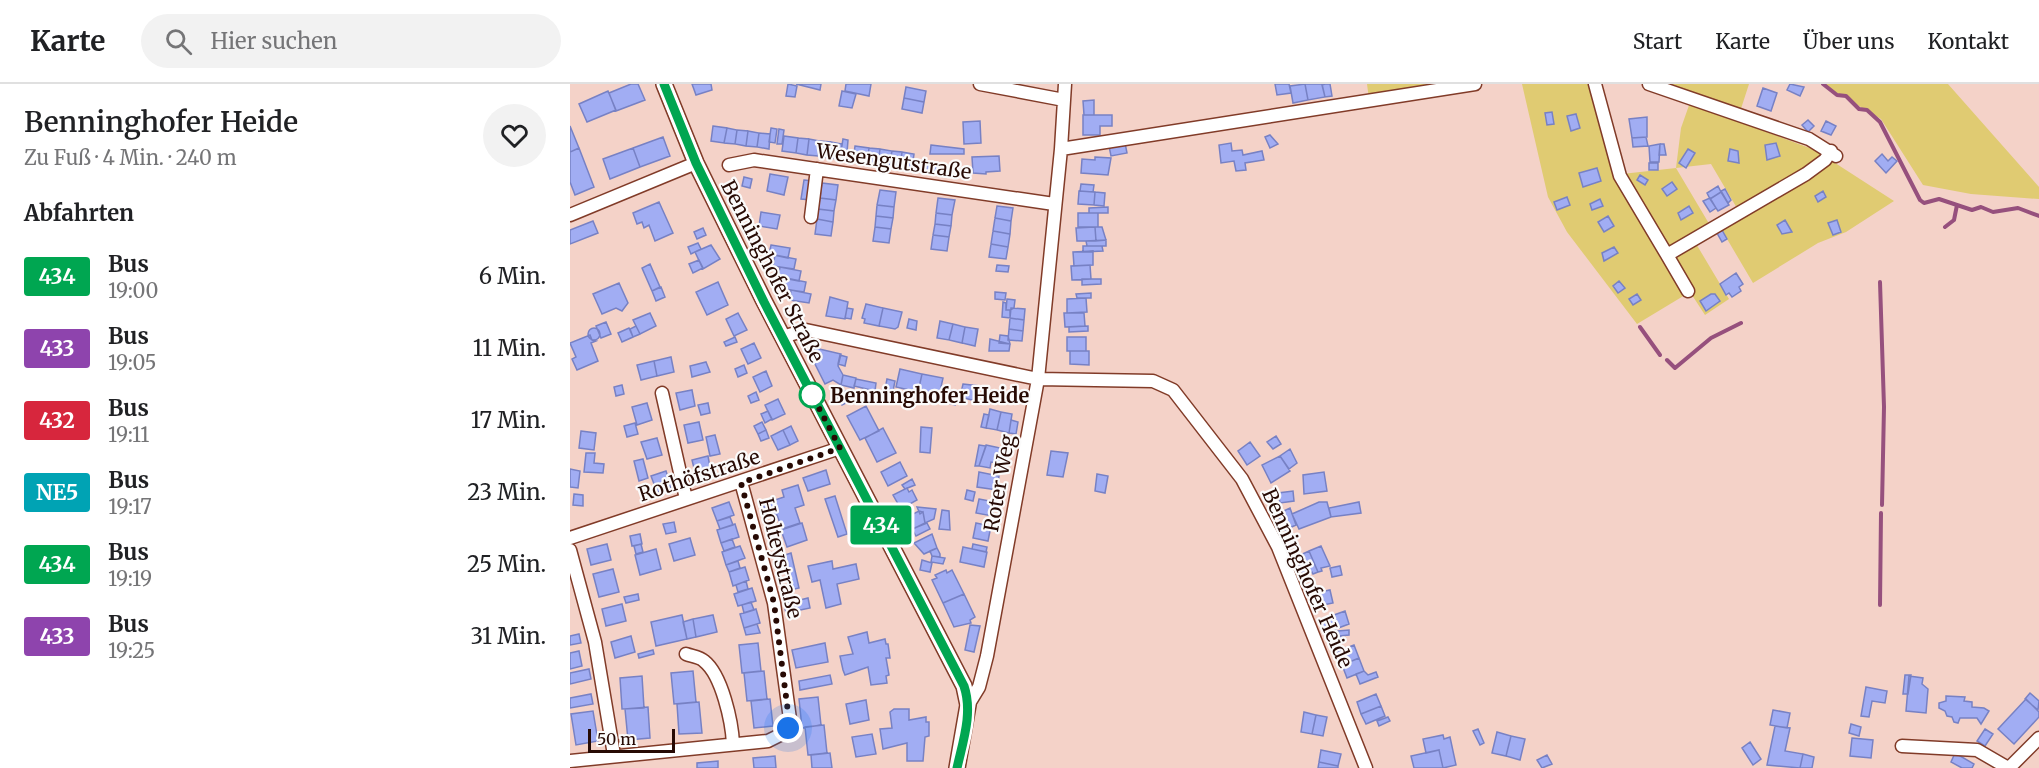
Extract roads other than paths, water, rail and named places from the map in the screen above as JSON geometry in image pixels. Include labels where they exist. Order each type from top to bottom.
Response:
[{"type":"main road","name":"Benninghofer Straße","points":[[664,84],[696,163],[782,337],[959,676],[968,705],[957,768]]},
{"type":"street","points":[[980,84],[1064,100]]},
{"type":"street","name":"Roter Weg","points":[[968,705],[979,687],[987,656],[1038,379],[1061,149],[1065,84]]},
{"type":"street","points":[[1061,149],[1475,84]]},
{"type":"street","points":[[1595,84],[1620,176],[1688,291]]},
{"type":"street","points":[[1649,84],[1809,139],[1834,154],[1806,174],[1667,255]]},
{"type":"street","name":"Wesengutstraße","points":[[729,165],[754,160],[1054,204]]},
{"type":"street","points":[[570,215],[696,163]]},
{"type":"street","points":[[810,217],[817,169]]},
{"type":"street","name":"Benninghofer Heide","points":[[782,337],[806,330],[1038,379],[1153,381],[1173,390],[1199,420],[1242,479],[1278,547],[1366,768]]},
{"type":"street","points":[[662,393],[686,498]]},
{"type":"street","name":"Rothöfstraße","points":[[570,538],[686,498],[741,483],[840,448]]},
{"type":"street","name":"Holteystraße","points":[[570,760],[776,739],[786,732],[789,720],[774,603],[741,483]]},
{"type":"street","points":[[570,550],[595,642],[614,755]]},
{"type":"street","points":[[686,654],[704,660],[713,675],[732,720],[733,744]]},
{"type":"street","points":[[1902,746],[1977,750],[2009,768],[2039,738]]},
{"type":"waterway","points":[[1823,84],[1837,95],[1846,96],[1859,109],[1867,110],[1880,122],[1920,200],[1924,203],[1939,199],[1972,210],[1981,207],[1993,212],[2018,208],[2039,216]]},
{"type":"waterway","points":[[1945,227],[1954,220],[1957,205]]},
{"type":"waterway","points":[[1880,282],[1884,407],[1882,505]]},
{"type":"waterway","points":[[1667,360],[1675,368],[1711,338],[1741,323]]},
{"type":"waterway","points":[[1640,327],[1660,355]]},
{"type":"waterway","points":[[1880,605],[1881,513]]},
{"type":"place","name":"Benninghofer Heide","points":[[812,395]]}]
